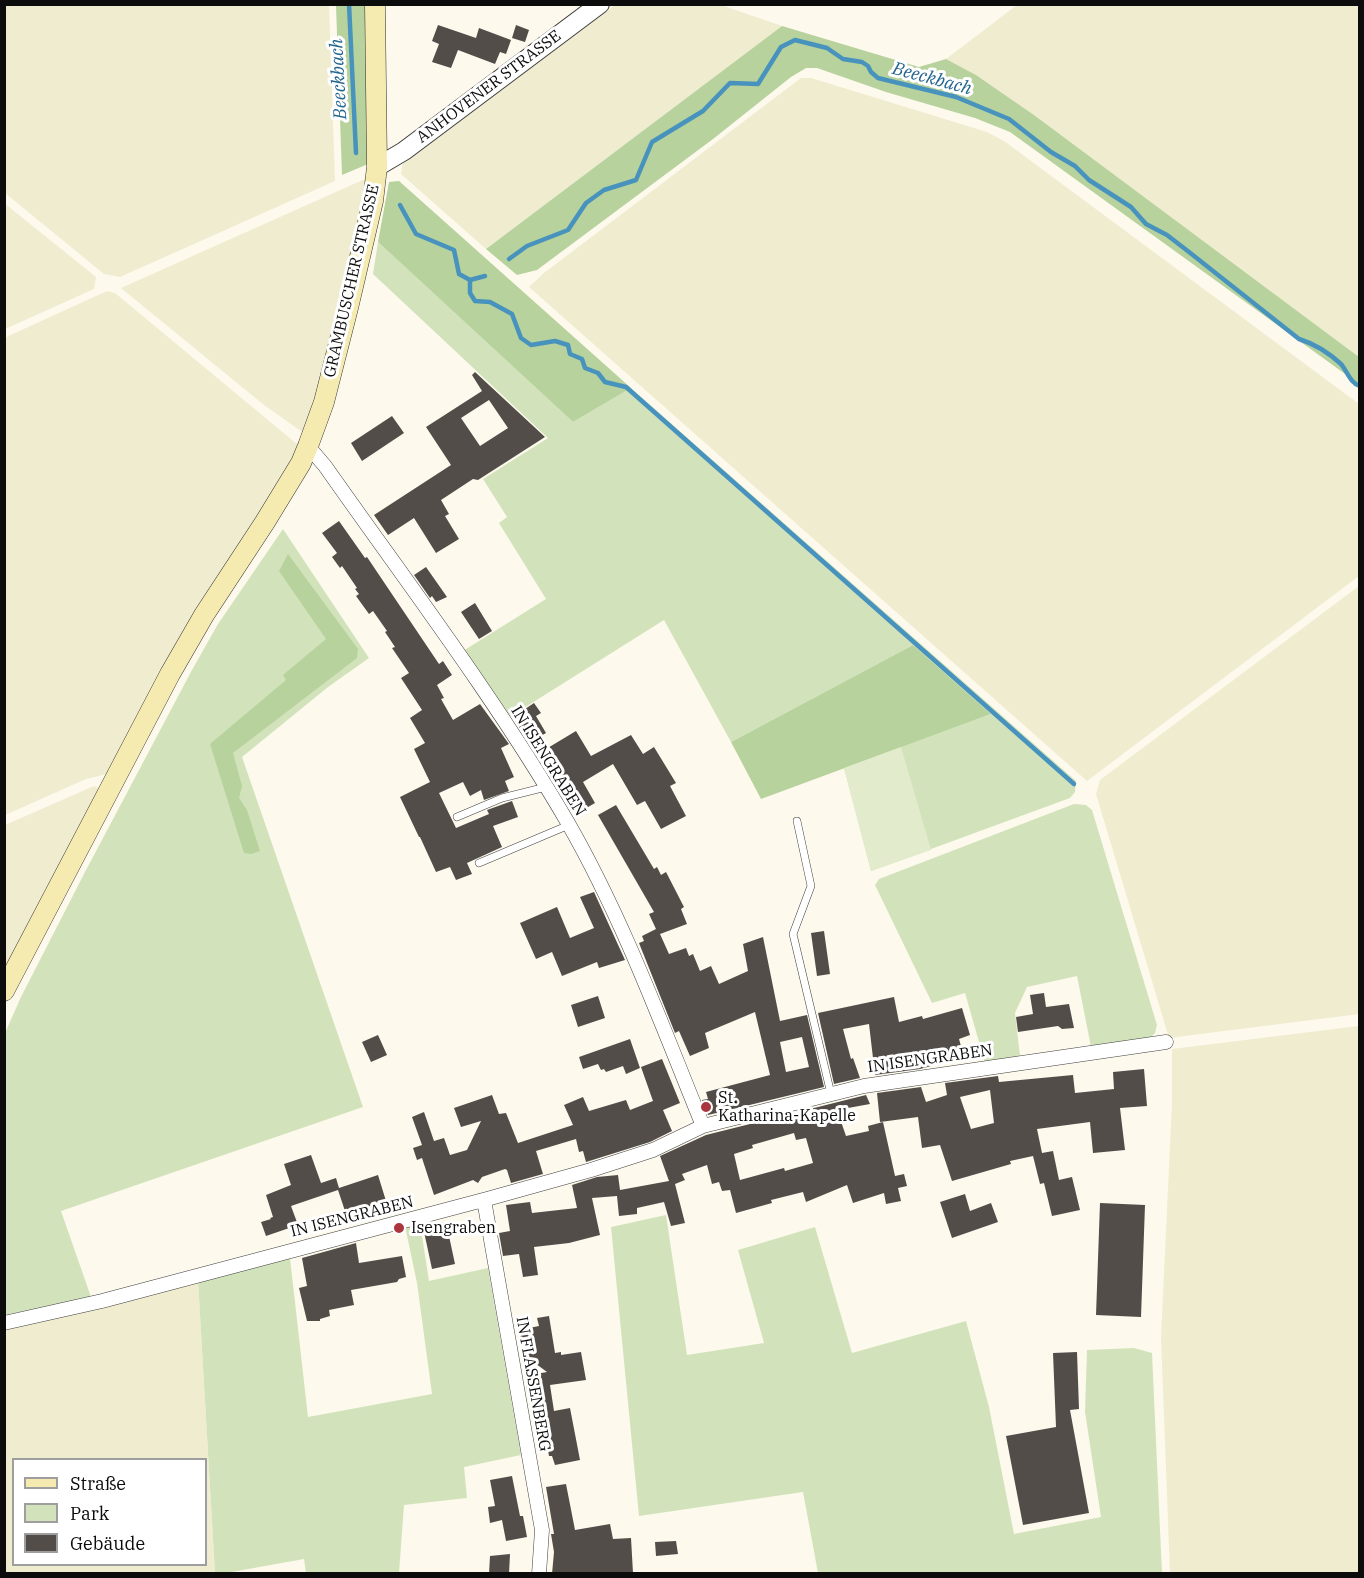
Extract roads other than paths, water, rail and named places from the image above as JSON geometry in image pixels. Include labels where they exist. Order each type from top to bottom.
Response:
[{"type":"main road","name":"GRAMBUSCHER STRASSE","points":[[4,991],[170,674],[204,615],[265,522],[308,446],[324,402],[372,201],[377,167],[375,4]]},
{"type":"street","name":"ANHOVENER STRASSE","points":[[377,167],[404,151],[600,4]]},
{"type":"street","name":"IN ISENGRABEN","points":[[308,446],[325,466],[502,717],[569,825],[621,924],[703,1126]]},
{"type":"street","name":"IN ISENGRABEN","points":[[4,1323],[102,1300],[484,1200],[642,1153],[703,1126],[864,1086],[1166,1042]]},
{"type":"street","name":"IN FLASSENBERG","points":[[484,1200],[542,1530],[539,1574]]},
{"type":"lane","points":[[457,817],[502,798],[546,787]]},
{"type":"lane","points":[[797,821],[811,886],[793,934],[831,1094]]},
{"type":"lane","points":[[479,863],[569,825]]},
{"type":"waterway","name":"Beeckbach","points":[[349,4],[356,153]]},
{"type":"waterway","name":"Beeckbach","points":[[509,259],[527,246],[568,230],[586,203],[604,190],[636,180],[652,142],[703,111],[730,83],[758,84],[781,47],[795,40],[827,48],[843,59],[862,62],[878,78],[956,97],[1009,119],[1051,152],[1075,166],[1089,180],[1131,207],[1146,224],[1167,235],[1299,339],[1332,356],[1360,386]]},
{"type":"waterway","name":"Beeckbach","points":[[400,205],[416,234],[454,250],[459,274],[470,280],[485,276]]},
{"type":"waterway","points":[[470,280],[470,293],[475,301],[490,302],[512,314],[521,338],[531,345],[555,341],[568,345],[570,354],[582,359],[585,368],[598,373],[605,382],[626,387],[1074,784]]},
{"type":"place","name":"St. Katharina-Kapelle","points":[[706,1107]]},
{"type":"place","name":"Isengraben","points":[[399,1228]]}]
